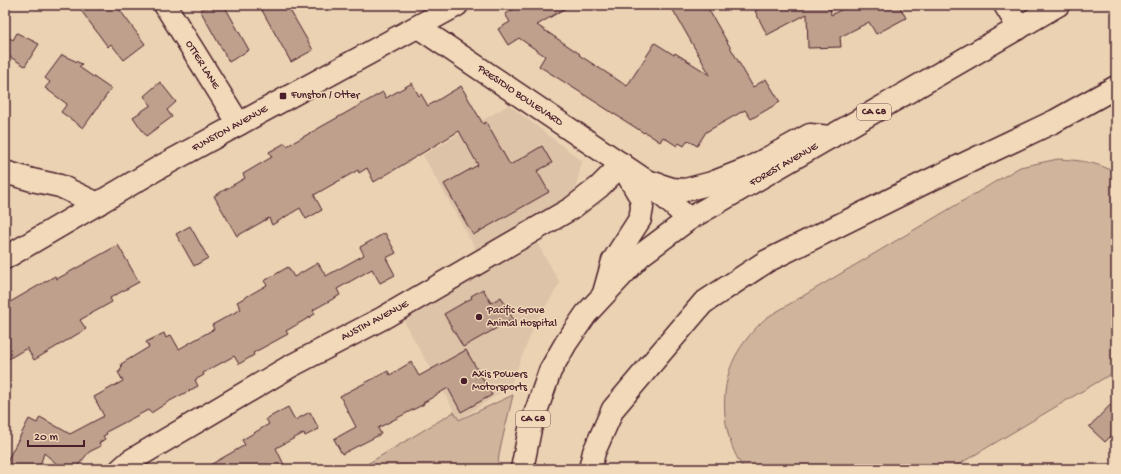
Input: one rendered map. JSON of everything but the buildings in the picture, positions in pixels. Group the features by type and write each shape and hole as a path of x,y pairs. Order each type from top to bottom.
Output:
{"street":[{"name":"OTTER LANE","path":"165,5 239,124"},
{"name":"FUNSTON AVENUE","path":"5,258 160,167 457,5"},
{"path":"1004,5 1019,28"},
{"name":"FOREST AVENUE","path":"522,469 530,429 550,371 566,343 586,314 641,255 689,220 1058,5"},
{"name":"PRESIDIO BOULEVARD","path":"418,27 645,180 689,220"},
{"path":"590,469 594,452 613,409 703,302 768,261 924,183 1055,121 1116,87"},
{"path":"645,180 672,190 685,190 712,183 750,168 810,135 831,137"},
{"name":"PRESIDIO BOULEVARD","path":"604,293 613,261 640,219 642,208 641,198 622,164"},
{"name":"AUSTIN AVENUE","path":"121,469 130,461 289,367 383,318 572,208 599,187 622,164"},
{"path":"5,172 60,186 98,204"}],"shaded area":[{"path":"509,105 582,161 574,194 527,226 560,283 535,324 510,386 459,420 397,309 482,260 423,155"},
{"path":"1058,159 1095,164 1116,173 1116,371 951,469 744,469 731,443 727,429 725,414 726,384 738,351 749,336 766,318 1020,167"},
{"path":"513,395 500,449 497,469 359,469 454,412 459,420"}],"place":[{"name":"Funston / Otter","path":"283,96"},
{"name":"Pacific Grove Animal Hospital","path":"479,317"},
{"name":"Axis Powers Motorsports","path":"464,381"}]}
